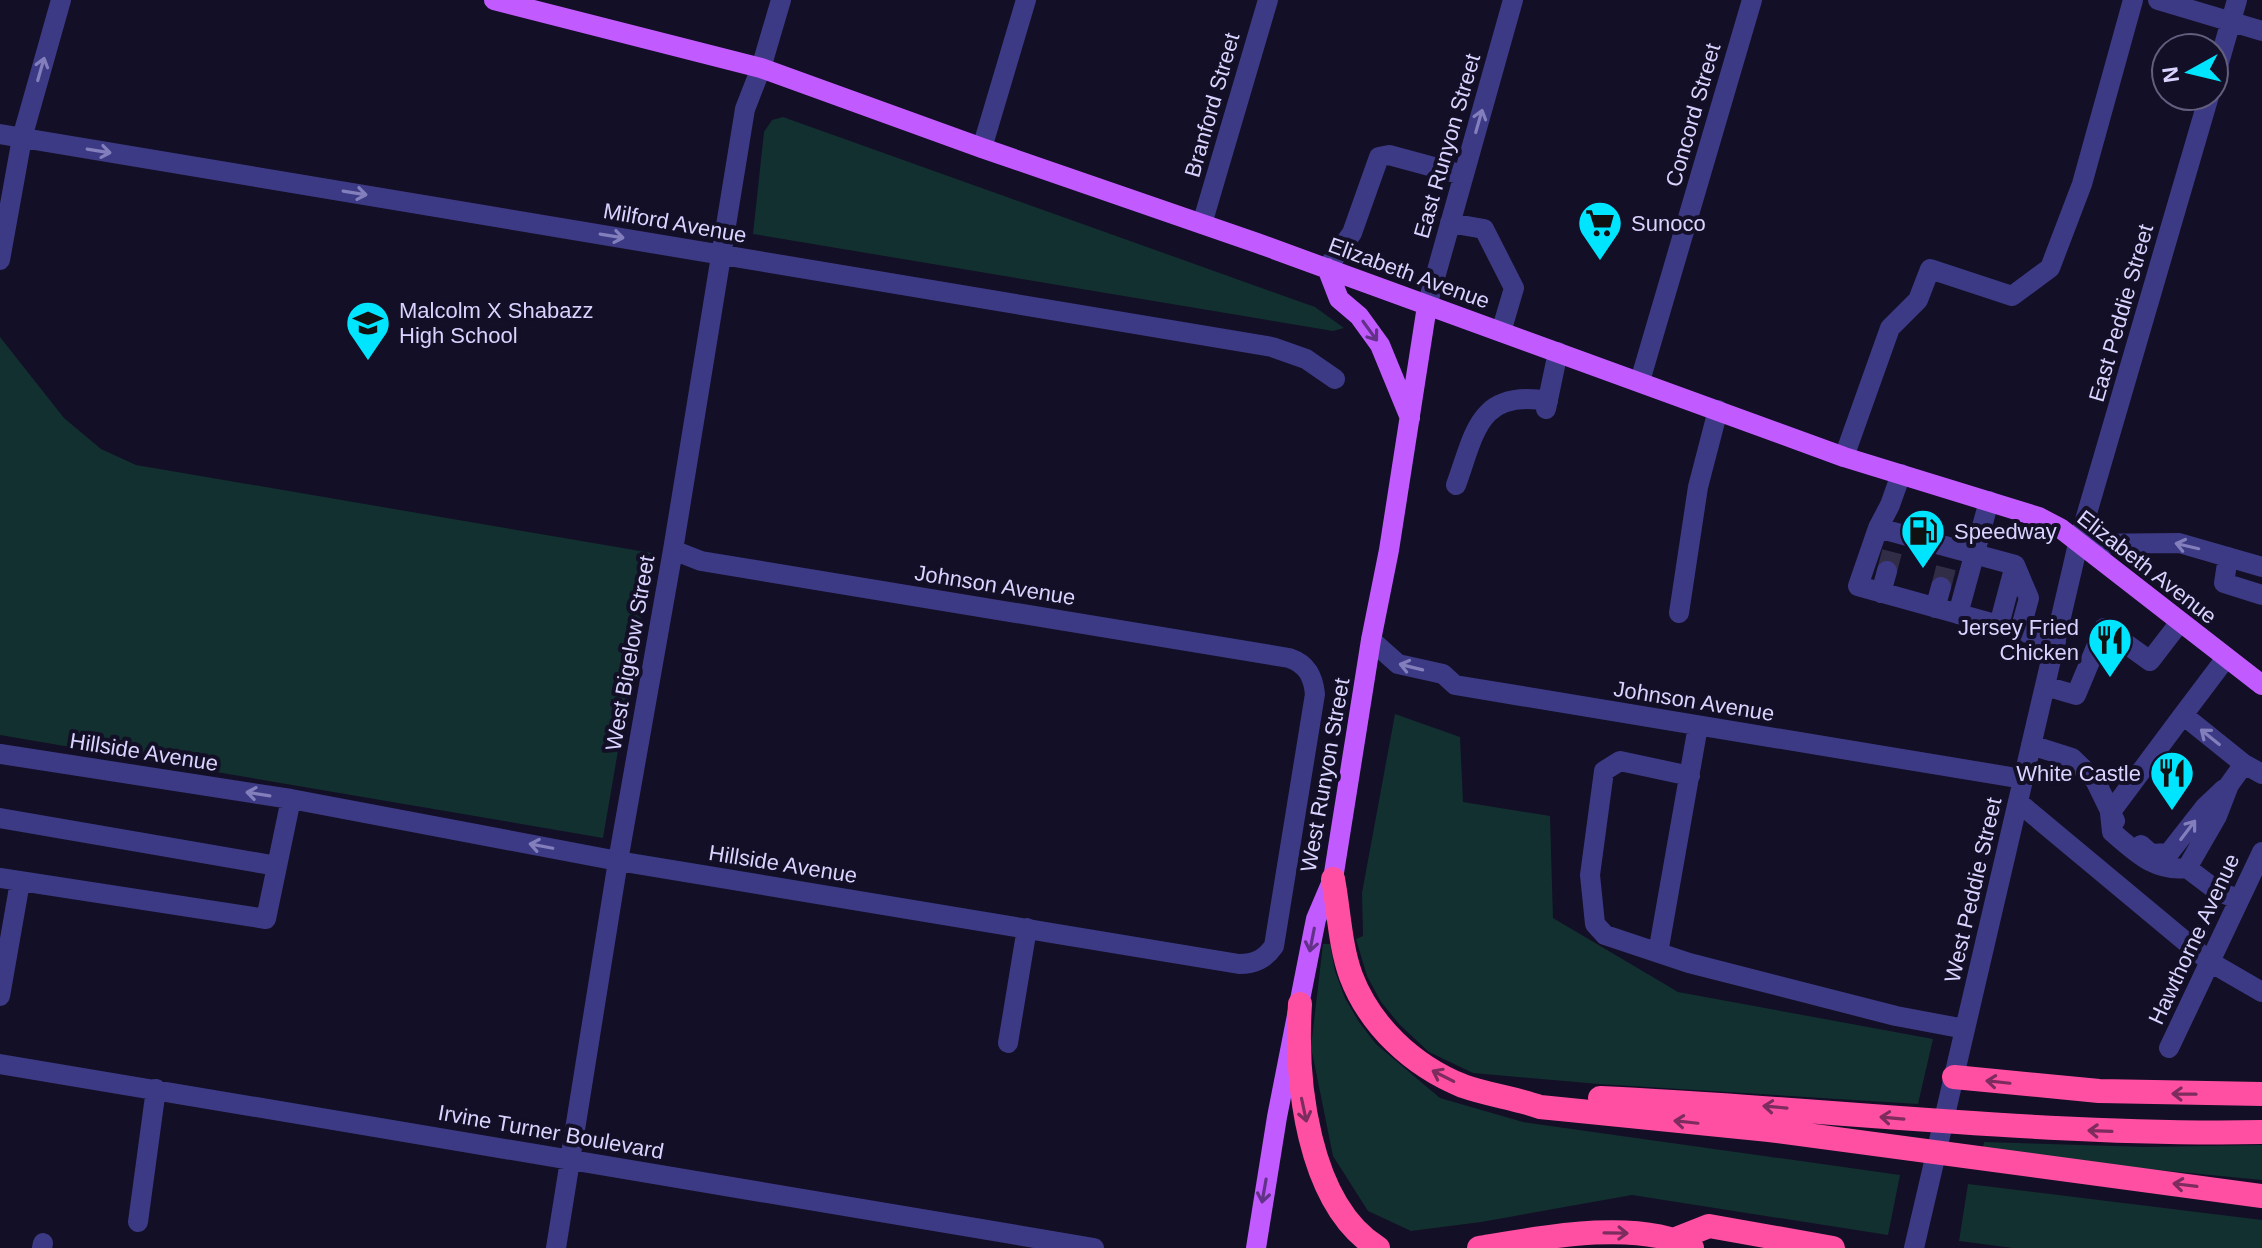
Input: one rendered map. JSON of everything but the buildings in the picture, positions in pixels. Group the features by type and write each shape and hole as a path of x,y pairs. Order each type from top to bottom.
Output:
{"highway":[{"path":"1333,879 1350,974 1366,1007 1389,1037 1415,1060 1448,1079 1482,1092 1540,1107 1759,1129 2262,1196"},
{"path":"1300,1004 1300,1085 1313,1147 1335,1200 1354,1228 1378,1248"},
{"path":"1954,1077 2076,1090 2262,1094"},
{"path":"1518,1099 1540,1095 1719,1103 1988,1126 2138,1132 2262,1132"},
{"path":"1479,1248 1561,1235 1598,1233 1634,1234 1684,1243 1709,1226 1826,1247"}],"main road":[{"name":"Elizabeth Avenue","path":"494,0 541,6 761,68 1327,268 1844,457 2049,521 2262,685"},
{"path":"1327,268 1339,299 1359,316 1380,345 1410,418"},
{"name":"West Runyon Street","path":"1256,1248 1277,1117 1316,919 1333,879 1427,306"}],"street":[{"path":"0,260 22,138 61,0"},
{"name":"West Bigelow Street","path":"556,1248 745,109 781,0"},
{"path":"982,148 1026,0"},
{"name":"Branford Street","path":"1202,224 1268,0"},
{"name":"East Runyon Street","path":"1427,306 1513,0"},
{"name":"Concord Street","path":"1640,381 1752,0"},
{"path":"1844,457 1890,328 1918,300 1930,269 2012,296 2050,268 2082,184 2133,0"},
{"path":"2158,0 2262,31"},
{"path":"2228,32 2237,0"},
{"name":"East Peddie Street","path":"2078,544 2204,112"},
{"name":"Milford Avenue","path":"0,134 1272,347 1306,359 1335,379"},
{"path":"1327,268 1352,233 1379,157 1389,155 1463,175"},
{"path":"1450,223 1484,229 1514,288 1501,332"},
{"path":"1456,485 1478,422 1499,405 1512,400 1547,405 1558,352"},
{"path":"1679,613 1698,487 1718,410"},
{"path":"1901,474 1890,505 1890,535 1858,586 2056,641"},
{"path":"1958,614 1989,501"},
{"path":"1890,535 1950,554 1974,554 2015,565"},
{"path":"2078,544 2179,543 2262,567"},
{"name":"West Peddie Street","path":"1914,1248 2078,544"},
{"name":"Johnson Avenue","path":"673,550 701,561 1289,658 1307,668"},
{"path":"2228,557 2224,583 2262,595"},
{"path":"1999,625 2015,565"},
{"path":"2015,565 2029,598 2020,631"},
{"path":"1881,593 1887,571"},
{"path":"1935,608 1941,587"},
{"path":"2045,686 2076,695 2104,628 2150,661 2180,622"},
{"name":"Johnson Avenue","path":"1371,640 1398,664 1443,674 1455,685 2023,779"},
{"path":"2226,658 2110,813 2112,832 2151,864 2187,868 2216,890 2239,900"},
{"name":"Hillside Avenue","path":"0,754 291,799 618,861 1239,964 1264,958 1274,946 1315,694 1307,668"},
{"path":"2031,745 2072,758 2095,780 2118,825 2146,850 2161,855 2169,853 2177,845 2205,807 2253,769 2183,715"},
{"path":"1658,953 1698,726"},
{"path":"1690,776 1620,761 1604,771 1590,875 1595,924 1605,935 1658,953 1896,1016 1965,1029"},
{"path":"2187,868 2217,816 2229,785"},
{"path":"0,996 10,880 266,919 291,799"},
{"path":"2018,802 2210,962 2262,992"},
{"path":"0,818 277,866"},
{"name":"Hawthorne Avenue","path":"2169,1048 2262,852"},
{"path":"1008,1043 1027,928"},
{"name":"Irvine Turner Boulevard","path":"0,1064 1094,1248"},
{"path":"138,1222 156,1089"}],"green space":[{"path":"783,117 1315,307 1344,328 1333,331 753,234 764,132 772,120"},
{"path":"0,337 64,418 101,449 136,465 652,553 603,838 0,735"},
{"path":"1395,714 1460,737 1463,802 1550,816 1553,918 1678,992 1933,1039 1918,1104 1473,1073 1429,1052 1381,1002 1367,976 1356,939 1363,936 1362,893"},
{"path":"1323,944 1330,944 1335,971 1345,998 1359,1022 1376,1044 1440,1098 1523,1122 1900,1175 1888,1235 1632,1195 1411,1231 1368,1211 1333,1156 1311,1047"},
{"path":"1984,1142 2147,1147 2262,1145 2262,1180 1982,1153"},
{"path":"1968,1184 2262,1220 2262,1248 2013,1248 1959,1241"}],"tunnel":[{"path":"1887,571 1894,544"},
{"path":"1941,587 1948,560"}],"place":[{"name":"Sunoco","path":"1600,262"},
{"name":"Malcolm X Shabazz High School","path":"368,362"},
{"name":"Speedway","path":"1923,570"},
{"name":"Jersey Fried Chicken","path":"2110,679"},
{"name":"White Castle","path":"2172,812"}]}
